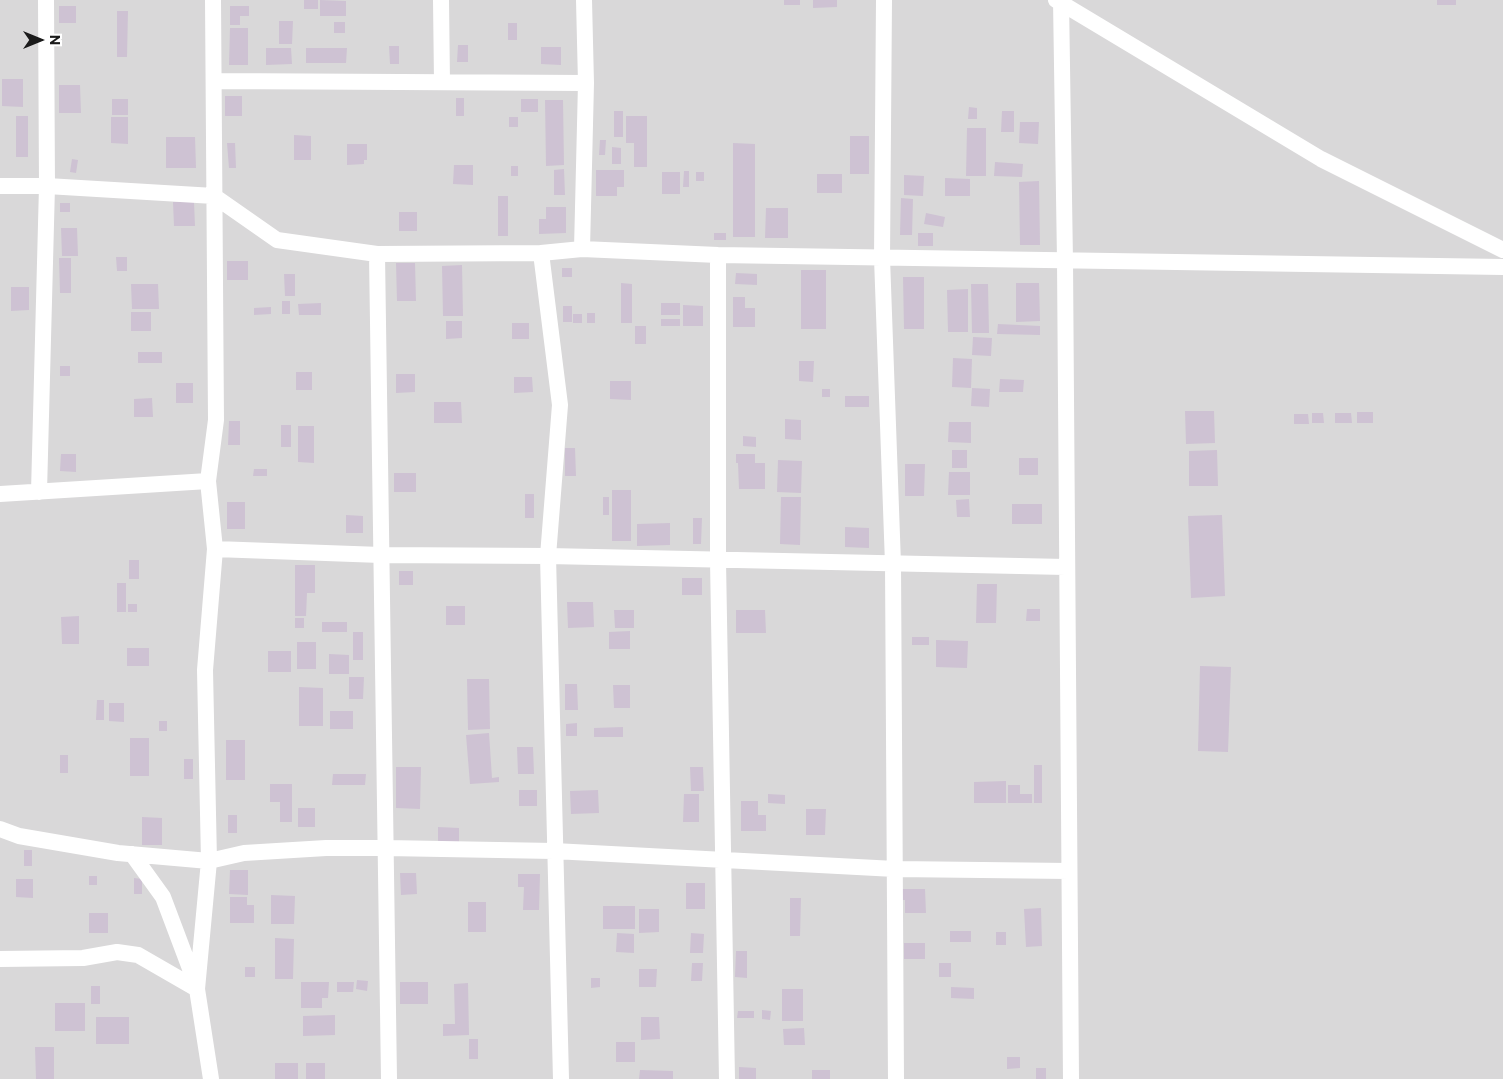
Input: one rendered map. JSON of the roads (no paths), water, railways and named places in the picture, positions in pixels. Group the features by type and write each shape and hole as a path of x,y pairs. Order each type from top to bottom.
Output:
{"street":[{"path":"39,492 47,186 46,0"},
{"path":"197,989 209,860 204,670 215,549 208,481 216,420 213,0"},
{"path":"441,0 442,82"},
{"path":"582,249 586,83 584,0"},
{"path":"884,0 882,258 892,564 896,1079"},
{"path":"1059,1 1321,159 1503,250"},
{"path":"1059,1 1065,261 1071,1079"},
{"path":"214,81 586,83"},
{"path":"0,186 47,186 214,196 277,240 377,254 542,252 582,249 718,255 1503,267"},
{"path":"542,252 560,404 548,556 561,1079"},
{"path":"377,254 389,1079"},
{"path":"718,255 718,561 727,1079"},
{"path":"0,494 208,481"},
{"path":"215,549 382,555 548,556 1066,567"},
{"path":"0,829 19,836 132,854 209,860 244,853 326,848 386,848 554,851 895,868 1068,871"},
{"path":"132,854 163,897 184,948 197,989 211,1079"},
{"path":"0,960 83,958 117,952 138,955 197,989"}]}
